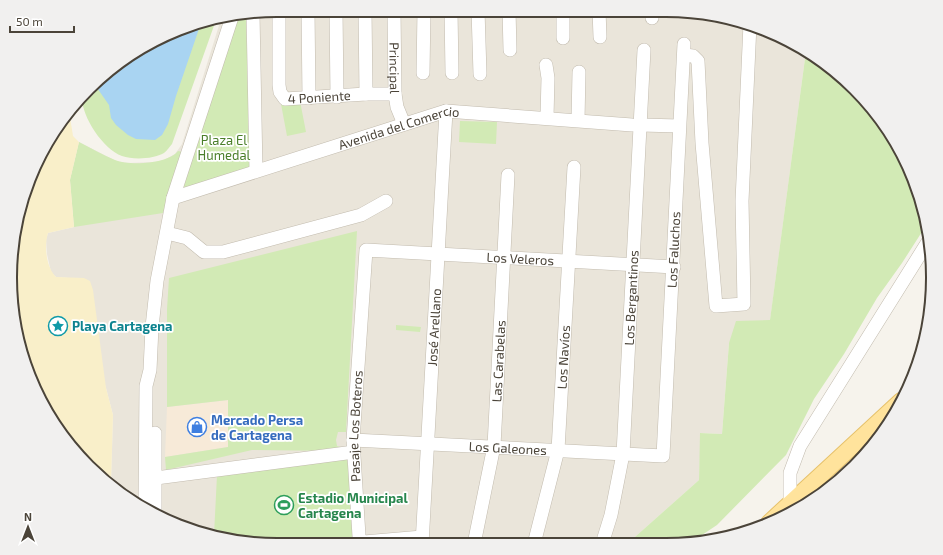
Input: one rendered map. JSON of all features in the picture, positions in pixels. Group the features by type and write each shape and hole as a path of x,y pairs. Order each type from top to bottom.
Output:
{"main road":[{"path":"878,422 891,407"},
{"path":"781,511 888,413"}],"street":[{"name":"4 Poniente","path":"279,17 280,92 284,99 337,97 366,94 396,94"},
{"path":"308,17 309,98"},
{"path":"336,17 337,97"},
{"path":"365,17 366,94"},
{"name":"Principal","path":"394,17 397,107 404,124"},
{"path":"423,73 424,17"},
{"path":"451,17 452,73"},
{"path":"478,17 480,74"},
{"path":"509,17 510,50"},
{"path":"562,17 563,38"},
{"path":"599,17 600,37"},
{"path":"252,18 256,171"},
{"path":"145,502 146,386 150,370 154,305 173,198 231,21"},
{"name":"Los Faluchos","path":"663,456 674,267 679,126 684,50 698,61 702,143 716,306 744,304 742,201 750,31"},
{"name":"Los Bergantinos","path":"604,538 623,454 637,125 644,50"},
{"path":"546,65 548,78 547,117"},
{"path":"578,120 579,72"},
{"name":"Avenida del Comercio","path":"173,198 446,111 547,117 637,125 679,126"},
{"name":"José Arellano","path":"422,538 426,444 446,111"},
{"name":"Los Navíos","path":"536,538 558,450 570,262 574,167"},
{"name":"Las Carabelas","path":"475,538 494,446 508,175"},
{"path":"167,233 187,238 204,252 222,252 361,215 386,201"},
{"path":"790,502 790,473 800,446 924,248"},
{"name":"Los Veleros","path":"366,250 504,259 674,267"},
{"name":"Pasaje Los Boteros","path":"360,538 354,446 366,250"},
{"path":"150,370 154,386 155,507"},
{"name":"Los Galeones","path":"156,478 354,446 426,444 494,446 663,456"}],"shaded area":[{"path":"278,17 666,17 700,19 749,31 781,44 805,58 770,321 729,343 722,434 701,433 699,480 634,538 278,538 243,536 210,529 162,511 133,494 111,477 113,415 106,388 69,278 56,277 51,272 46,240 48,233 74,227 70,180 79,142 116,161 128,163 156,162 164,160 175,154 182,144 220,24 243,19"},
{"name":"Mercado Persa de Cartagena","path":"228,400 228,447 165,457 167,407"}],"green space":[{"name":"Plaza El Humedal","path":"246,19 250,167 182,189 238,20"},
{"path":"214,25 172,144 164,153 155,157 137,158 122,156 115,152 101,140 95,132 83,106 93,93 119,71 147,52 178,37"},
{"path":"805,58 824,71 850,93 882,133 899,162 906,178 917,210 922,232 877,298 844,354 814,399 786,455 717,525 701,536 634,538 699,480 700,433 722,434 729,343 736,321 770,320"},
{"path":"300,101 306,132 287,136 281,104"},
{"path":"460,121 497,122 496,144 459,142"},
{"path":"79,142 115,160 130,163 148,163 158,161 166,159 178,151 183,152 163,213 74,227 70,180"},
{"path":"357,231 346,432 338,432 336,440 337,446 344,448 341,451 252,450 166,470 165,457 228,447 228,400 167,407 167,309 169,278"},
{"path":"396,325 421,327 420,332 396,330"},
{"name":"Estadio Municipal Cartagena","path":"347,457 356,538 260,537 243,536 214,530 217,475"}],"sand":[{"name":"Playa Cartagena","path":"70,120 73,136 79,142 70,180 74,227 48,233 46,250 50,268 56,277 84,278 90,281 93,290 106,388 113,415 111,477 93,462 71,436 52,408 31,361 19,312 17,278 19,243 26,210 44,162"}],"water":[{"path":"199,30 168,124 162,135 155,140 136,139 128,135 116,125 111,118 109,105 98,89 119,71 147,52 162,44"}],"place":[{"name":"Playa Cartagena","path":"58,326"},
{"name":"Mercado Persa de Cartagena","path":"197,427"},
{"name":"Estadio Municipal Cartagena","path":"284,505"}]}
